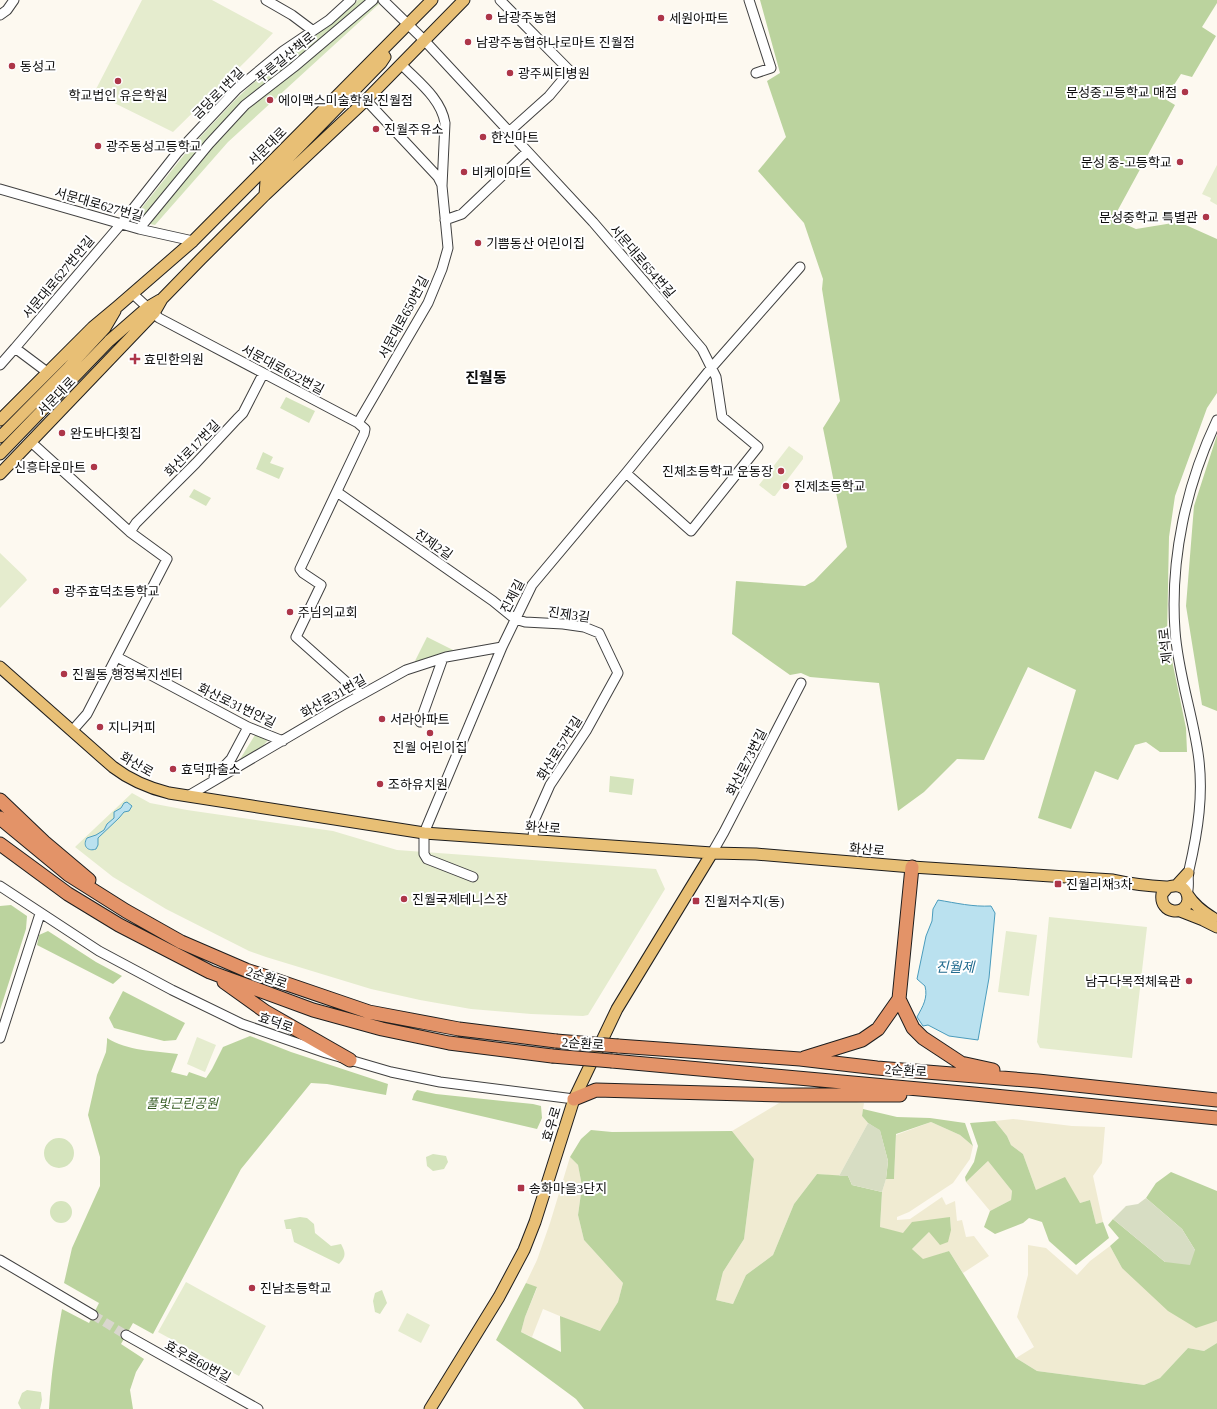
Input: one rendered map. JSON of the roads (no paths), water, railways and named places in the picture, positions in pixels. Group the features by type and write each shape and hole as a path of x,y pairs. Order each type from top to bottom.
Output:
{"highway":[{"path":"0,800 44,842 126,911"},
{"name":"2순환로","path":"0,818 69,875 126,911 181,942 246,970 369,1012 459,1029 556,1041 800,1059 877,1068 1038,1081 1217,1100"},
{"name":"2순환로","path":"0,844 68,894 119,925 210,972 313,1010 382,1029 449,1043 552,1056 974,1094 1217,1118"},
{"path":"912,867 900,1002 913,1028 923,1038 962,1063 1038,1081"},
{"path":"210,972 266,1012 350,1060"},
{"path":"800,1059 862,1040 878,1029 900,1002"},
{"path":"574,1099 596,1090 782,1095 974,1094"}],"main road":[{"name":"서문대로","path":"0,420 93,326 133,294 193,241 432,0"},
{"name":"서문대로","path":"0,474 151,310 265,195 366,100 464,0"},
{"path":"265,195 266,181 381,63 385,57 383,54 370,63"},
{"name":"서문대로","path":"0,437 105,328 117,307"},
{"name":"서문대로","path":"0,454 109,341 151,310"},
{"name":"화산로","path":"0,667 112,766 131,779 159,790 188,796 424,833 712,853 771,855 912,867 1113,880 1130,884"},
{"name":"효우로","path":"430,1409 499,1297 524,1250 535,1222 574,1099 617,1009 712,853"},
{"path":"1187,894 1188,898 1186,906 1180,910 1173,911 1167,909 1163,903 1162,897 1164,891 1173,886 1188,873"},
{"path":"1130,884 1181,887 1194,904 1217,920"},
{"path":"1130,884 1162,897"},
{"path":"1180,910 1217,927"}],"street":[{"path":"0,15 7,10 14,0"},
{"path":"266,0 292,15 312,30"},
{"name":"금당로1번길","path":"121,224 177,153 237,89 283,51 312,30 329,20 351,0"},
{"name":"푸른길산책로","path":"139,229 209,144 245,105 294,67 373,0"},
{"name":"서문대로654번길","path":"383,0 424,40 510,131 527,152 593,222 697,343 707,358 716,377 722,417 758,447 691,531 626,473"},
{"path":"500,0 570,71 549,96 510,131"},
{"path":"749,0 771,68 756,73"},
{"name":"서문대로650번길","path":"358,424 428,303 442,269 448,248 442,186 445,123 442,111 433,97 401,64"},
{"path":"366,100 438,177 442,186"},
{"path":"445,220 462,214 527,152"},
{"name":"서문대로627번길","path":"0,188 139,229 193,241"},
{"name":"서문대로627번안길","path":"0,365 121,224"},
{"name":"진제길","path":"424,833 502,647 536,578 626,473 712,367 800,267"},
{"name":"서문대로622번길","path":"133,294 158,318 358,424"},
{"path":"15,348 47,372"},
{"name":"화산로17번길","path":"130,532 136,523 238,419 243,413 263,374"},
{"name":"제석로","path":"1187,894 1189,889 1188,873 1199,822 1201,789 1198,753 1179,659 1175,631 1176,576 1179,543 1188,497 1201,455 1217,420"},
{"path":"358,424 365,429 364,434 300,569 303,573 321,585 296,637 361,695"},
{"path":"31,442 130,532 167,559 87,714 72,731"},
{"name":"진제2길","path":"337,492 493,601 515,619"},
{"name":"진제3길","path":"515,619 532,622 563,624 591,629 599,633 618,673"},
{"name":"화산로31번길","path":"188,796 406,670 443,658 502,647"},
{"name":"화산로31번안길","path":"116,657 248,728 283,741"},
{"path":"420,722 443,658"},
{"name":"화산로57번길","path":"533,840 534,821 550,785 586,731 618,673"},
{"name":"화산로73번길","path":"712,853 801,683"},
{"path":"204,787 231,759 248,728"},
{"path":"424,833 424,854 427,859 473,876"},
{"name":"효덕로","path":"0,886 40,914 105,955 242,1024 326,1053 390,1072 440,1082 574,1099"},
{"path":"0,1038 40,914"},
{"path":"0,1260 92,1316"},
{"name":"효우로60번길","path":"126,1335 258,1409"}],"water":[{"path":"127,802 132,806 129,811 124,812 98,838 98,845 96,849 88,849 85,844 87,838 104,830 107,824 114,818 114,812"},
{"name":"진월제","path":"938,900 971,905 991,906 995,913 989,978 978,1040 949,1036 928,1025 923,1026 917,1017 923,1006 926,990 925,986 917,979 926,936 932,921 933,909"}],"tunnel":[{"path":"93,1315 126,1335"}],"place":[{"name":"남광주농협","path":"489,17"},
{"name":"세원아파트","path":"661,18"},
{"name":"남광주농협하나로마트 진월점","path":"468,42"},
{"name":"동성고","path":"12,66"},
{"name":"광주씨티병원","path":"510,73"},
{"name":"학교법인 유은학원","path":"118,81"},
{"name":"문성중고등학교 매점","path":"1185,92"},
{"name":"에이맥스미술학원 진월점","path":"270,100"},
{"name":"진월주유소","path":"376,129"},
{"name":"한신마트","path":"483,137"},
{"name":"광주동성고등학교","path":"98,146"},
{"name":"문성 중-고등학교","path":"1180,162"},
{"name":"비케이마트","path":"464,172"},
{"name":"문성중학교 특별관","path":"1206,217"},
{"name":"기쁨동산 어린이집","path":"478,243"},
{"name":"효민한의원","path":"135,359"},
{"name":"완도바다횟집","path":"62,433"},
{"name":"신흥타운마트","path":"94,467"},
{"name":"진체초등학교 운동장","path":"781,471"},
{"name":"진제초등학교","path":"786,486"},
{"name":"광주효덕초등학교","path":"56,591"},
{"name":"주님의교회","path":"290,612"},
{"name":"진월동 행정복지센터","path":"64,674"},
{"name":"서라아파트","path":"382,719"},
{"name":"지니커피","path":"100,727"},
{"name":"진월 어린이집","path":"430,733"},
{"name":"효덕파출소","path":"173,769"},
{"name":"조하유치원","path":"380,784"},
{"name":"진월리채3차","path":"1058,884"},
{"name":"진월국제테니스장","path":"404,899"},
{"name":"진월저수지(동)","path":"696,901"},
{"name":"남구다목적체육관","path":"1189,981"},
{"name":"송화마을3단지","path":"521,1188"},
{"name":"진남초등학교","path":"252,1288"}],"district":[{"name":"진월동","path":"486,378"}],"park label":[{"name":"풀빛근린공원","path":"182,1103"}]}
